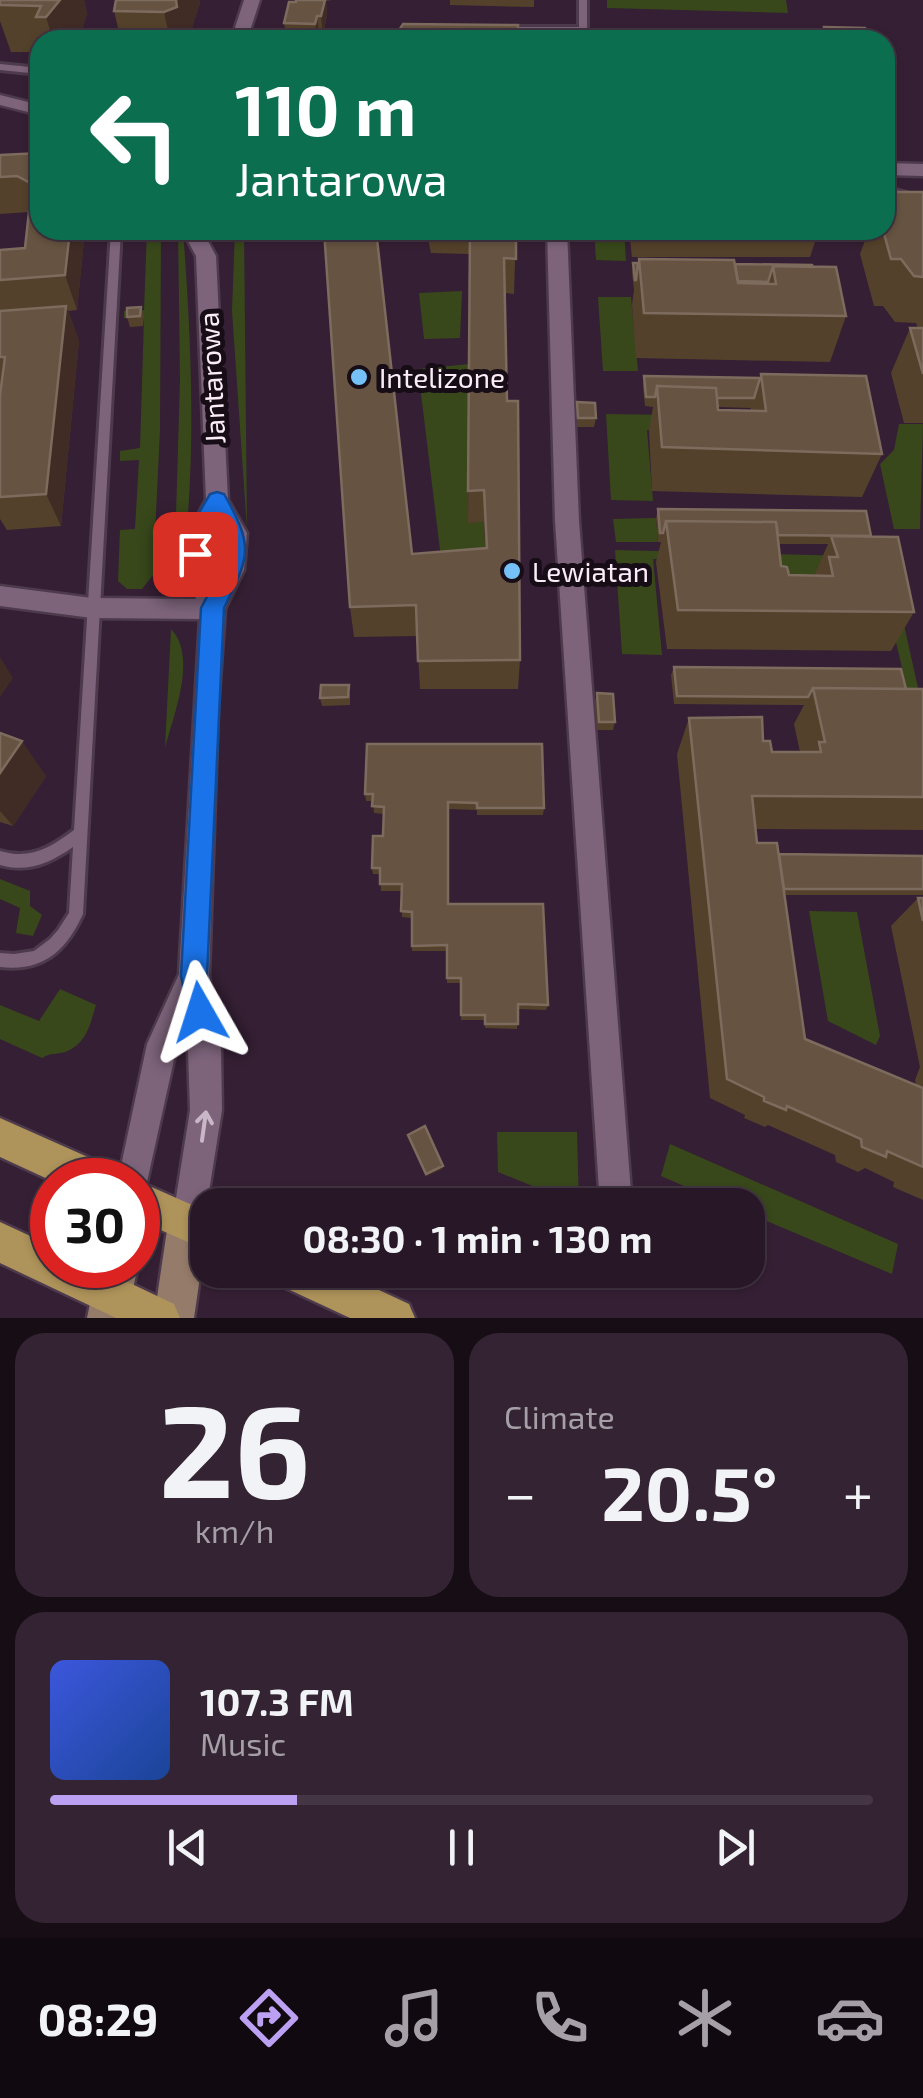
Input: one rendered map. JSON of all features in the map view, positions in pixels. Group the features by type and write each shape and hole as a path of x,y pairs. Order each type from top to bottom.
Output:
{"main road":[{"path":"0,1137 46,1158"},
{"path":"160,1210 190,1223"},
{"path":"0,1242 160,1318"},
{"path":"330,1288 395,1318"}],"street":[{"path":"242,30 252,0"},
{"path":"0,100 30,108"},
{"path":"895,169 923,170"},
{"name":"Jantarowa","path":"197,240 206,256 217,500 235,532 232,570 212,608 194,976 206,1048 201,1188"},
{"path":"206,256 215,240"},
{"path":"557,240 568,520 615,1188"},
{"name":"Jantarowa","path":"212,608 195,570 195,554 196,537 217,500"},
{"path":"0,596 92,608 212,608"},
{"name":"Jantarowa","path":"139,1158 162,1044 194,976"},
{"path":"174,1318 190,1257"}],"lane":[{"path":"582,0 583,30"},
{"path":"486,29 502,30"},
{"path":"0,67 30,70"},
{"path":"895,193 917,199 923,207"},
{"path":"0,960 43,957 63,941 76,914 115,240"},
{"path":"0,858 16,864 53,855 82,832"}],"green space":[{"path":"607,0 786,0 788,13 607,8"},
{"path":"147,240 161,240 160,430 153,575 142,589 127,589 118,581 120,530 135,529 139,460 120,461 120,451 140,448 144,318 124,318 124,311 144,310"},
{"path":"178,240 184,240 191,429 185,548 175,549 180,379"},
{"path":"235,240 244,240 247,529 232,311"},
{"path":"595,240 625,240 626,261 596,260"},
{"path":"462,291 460,338 424,339 419,293"},
{"path":"598,297 631,297 638,371 603,371"},
{"path":"469,364 468,522 484,522 486,564 441,558 418,369"},
{"path":"606,414 744,416 706,430 647,430 653,501 611,500"},
{"path":"899,424 923,424 920,529 894,529 880,464 894,450"},
{"path":"656,518 658,542 616,542 613,519"},
{"path":"615,550 889,557 922,706 911,706 880,574 810,575 813,595 762,560 653,559 662,655 622,654"},
{"path":"171,629 183,655 183,671 165,748"},
{"path":"0,879 30,891 30,906 42,915 33,936 16,933 20,908 0,899"},
{"path":"809,911 857,912 880,1036 876,1045 828,1021"},
{"path":"60,989 96,1005 78,1044 42,1058 0,1039 0,1005 39,1021"},
{"path":"497,1132 577,1132 579,1188 537,1188 498,1172"},
{"path":"670,1144 898,1244 892,1274 765,1220 765,1188 689,1188 661,1176"}],"building":[{"path":"0,0 60,0 46,17 36,17 41,6 0,5"},
{"path":"116,0 176,0 177,7 164,12 114,11"},
{"path":"325,0 315,24 284,23 289,2"},
{"path":"403,24 518,25 518,30 399,30"},
{"path":"824,27 866,30 825,30"},
{"path":"30,154 30,183 17,176 0,177 0,155"},
{"path":"895,192 923,192 923,277 914,276 901,259 891,259 886,240 895,240"},
{"path":"30,202 30,240 69,240 65,275 0,280 0,250 25,248"},
{"path":"325,240 377,240 412,554 487,548 484,490 468,491 470,240 516,240 516,259 504,258 507,401 518,401 520,660 418,661 416,605 350,607"},
{"path":"639,259 734,260 738,283 776,284 773,266 836,267 846,316 644,313"},
{"path":"735,264 813,267 773,266 768,282 738,281"},
{"path":"66,306 46,494 0,497 0,395 5,357 0,357 0,311"},
{"path":"141,307 140,316 127,317 127,308"},
{"path":"910,328 923,328 923,374"},
{"path":"761,374 866,376 882,454 662,447 657,386 716,388 718,410 766,411"},
{"path":"644,376 760,378 754,398 717,398 716,388 657,386 655,397 646,397"},
{"path":"577,402 595,403 596,418 578,418"},
{"path":"658,509 866,511 871,536 778,535 776,522 666,521 660,533"},
{"path":"666,521 776,522 781,566 787,567 789,575 833,576 829,557 838,557 831,536 898,537 914,612 678,610"},
{"path":"674,667 901,669 906,689 813,688 808,697 677,696"},
{"path":"321,685 349,685 348,697 320,698"},
{"path":"813,688 923,689 923,797 752,796 757,843 777,843 805,1039 923,1088 923,1167 887,1151 886,1157 862,1147 861,1139 787,1106 786,1110 764,1101 764,1097 727,1079 689,718 762,717 763,741 770,741 772,752 821,752 819,742 825,742"},
{"path":"597,693 613,694 615,722 599,722"},
{"path":"0,733 22,741 0,773"},
{"path":"367,744 542,744 544,808 477,808 477,803 448,802 448,904 543,904 548,1005 518,1004 518,1024 485,1024 485,1015 461,1015 461,978 447,978 447,945 412,946 412,912 401,911 402,884 380,884 380,868 372,868 373,836 383,836 384,807 372,806 373,794 365,794"},
{"path":"779,854 923,856 923,889 784,889"},
{"path":"425,1126 443,1166 426,1174 408,1135"}],"place":[{"name":"Intelizone","path":"359,377"},
{"name":"Lewiatan","path":"512,571"}],"route":[{"path":"195,554 196,537 217,500 235,532 232,570 212,608 194,976 200,1012"}]}
